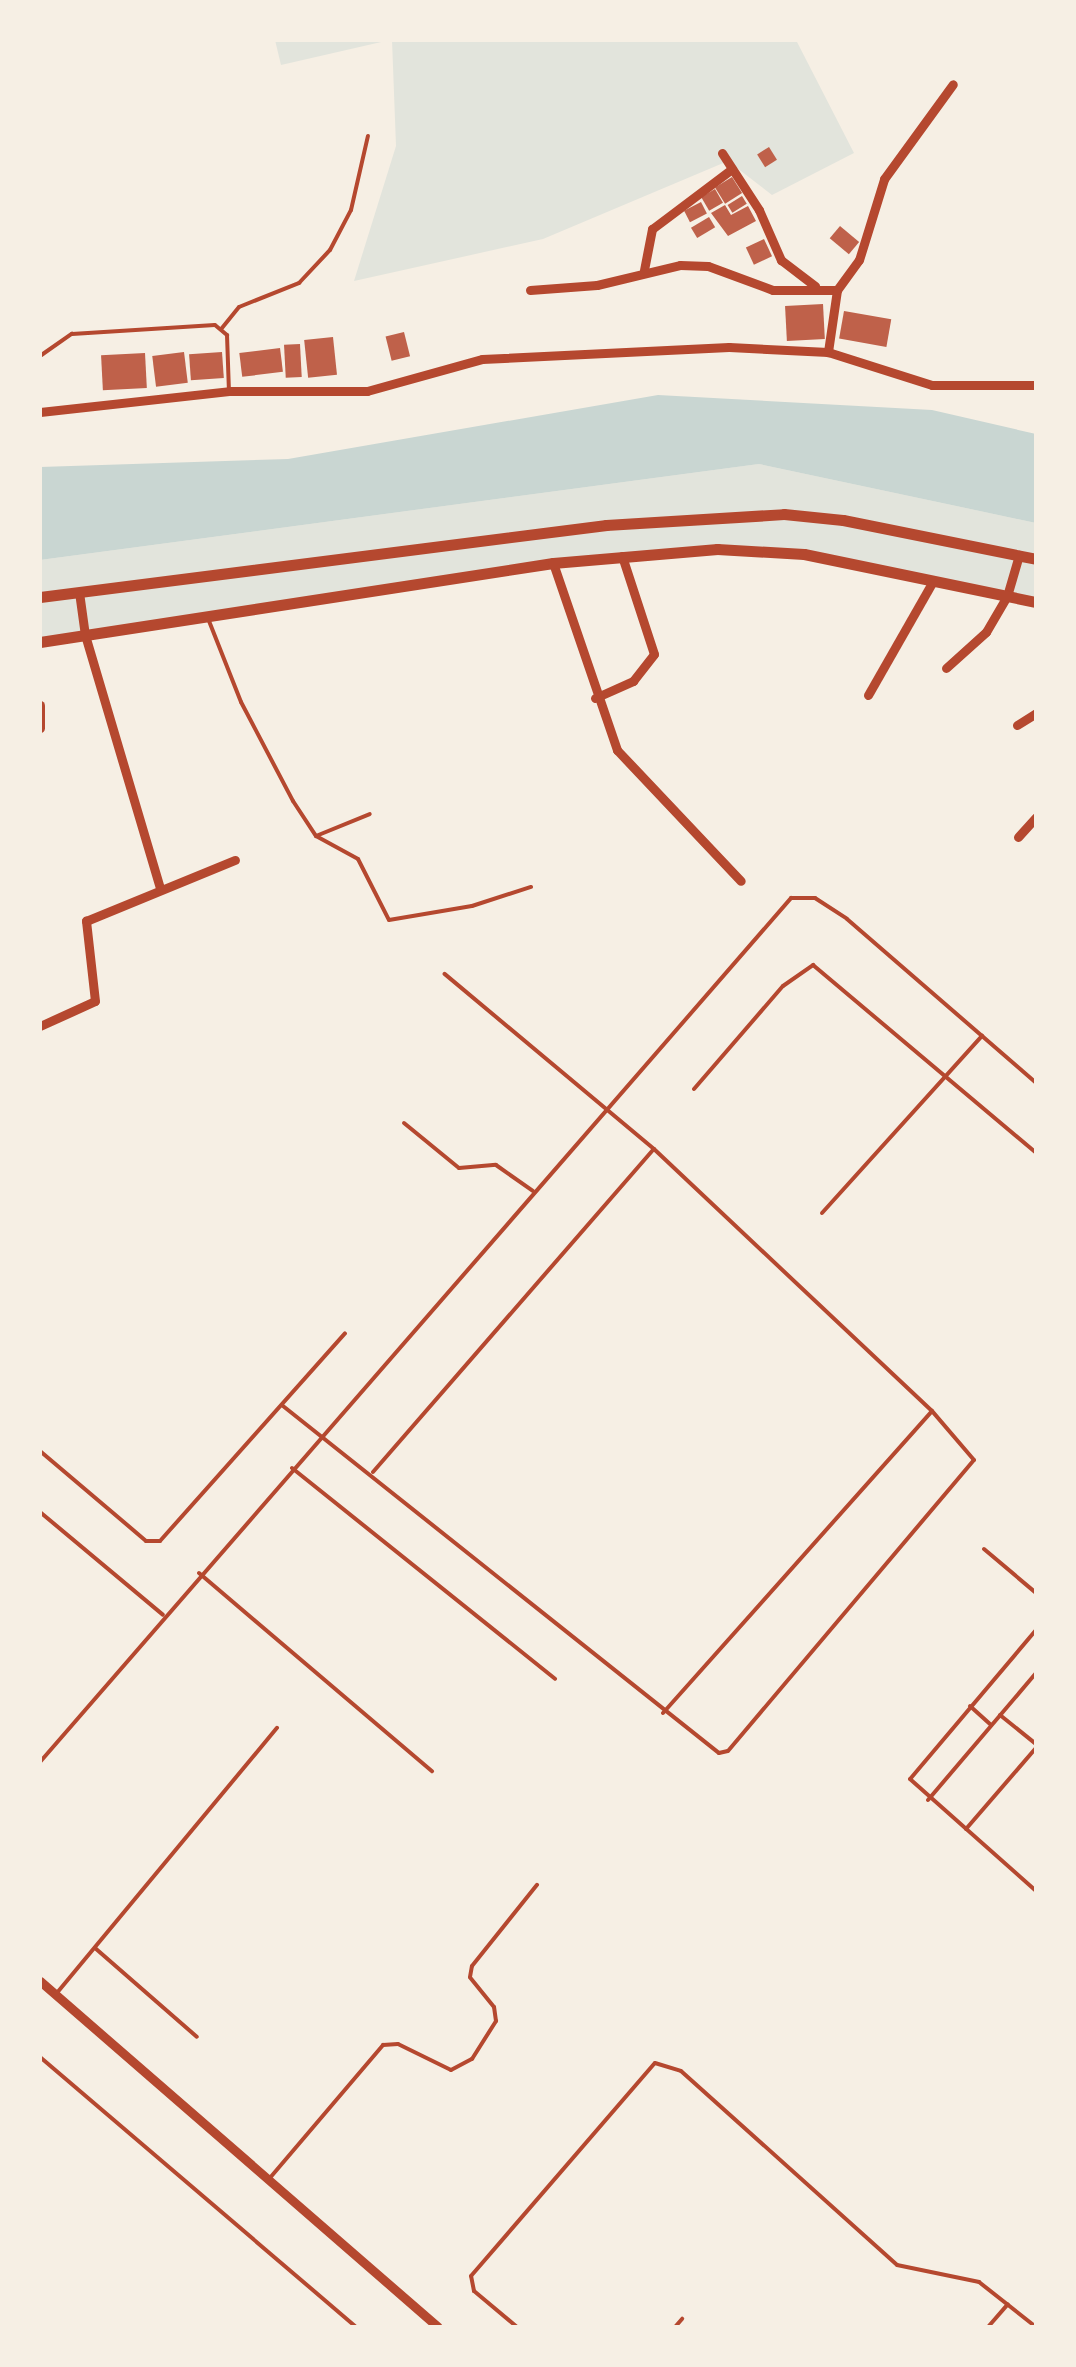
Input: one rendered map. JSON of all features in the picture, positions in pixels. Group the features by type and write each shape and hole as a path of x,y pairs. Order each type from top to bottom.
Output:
{"main road":[{"path":"40,597 595,526 784,514 1036,559"},
{"path":"40,642 553,563 769,550 1036,602"}],"street":[{"path":"828,352 836,290 859,260 886,175 953,84"},
{"path":"722,153 781,260 814,286"},
{"path":"644,270 652,230 732,169"},
{"path":"530,290 597,285 644,270 705,266 774,290 814,286 836,290"},
{"path":"40,412 229,392 367,391 482,359 729,348 828,352 932,386 1036,385"},
{"path":"596,698 633,680 653,659 653,640 622,556"},
{"path":"946,668 982,638 1007,596 1018,556"},
{"path":"553,563 596,698 617,750 742,881"},
{"path":"868,694 932,581"},
{"path":"79,592 85,636 160,889"},
{"path":"40,704 40,728"},
{"path":"1018,725 1036,713"},
{"path":"1018,837 1036,816"},
{"path":"40,1026 95,1002 86,922 235,860"},
{"path":"40,1981 438,2327"}],"lane":[{"path":"229,392 222,328 239,307 299,283 330,250 352,210 368,136"},
{"path":"40,356 54,341 87,331 222,328"},
{"path":"208,616 241,702 316,836 358,858 392,921 532,886"},
{"path":"316,836 370,814"},
{"path":"40,1762 163,1615 782,905 799,895 848,919 1036,1083"},
{"path":"694,1089 783,986 813,964 1036,1153"},
{"path":"283,1406 373,1472 663,1713 719,1754 728,1752 971,1468 973,1452 654,1149 445,974"},
{"path":"822,1214 982,1036"},
{"path":"404,1123 458,1168 496,1165 534,1191"},
{"path":"373,1472 654,1149"},
{"path":"40,1451 153,1544 283,1406 345,1333"},
{"path":"663,1713 932,1411"},
{"path":"292,1468 555,1680"},
{"path":"40,1512 163,1615"},
{"path":"984,1549 1036,1593"},
{"path":"199,1574 432,1771"},
{"path":"1036,1630 910,1779 928,1800 1036,1890"},
{"path":"928,1800 1036,1673"},
{"path":"970,1706 990,1725"},
{"path":"966,1829 1036,1746 1000,1715"},
{"path":"56,1994 277,1728"},
{"path":"270,2179 383,2045 398,2044 450,2070 472,2060 496,2021 470,1977 472,1966 538,1885"},
{"path":"95,1948 197,2036"},
{"path":"40,2057 356,2327"},
{"path":"517,2327 474,2291 471,2276 655,2063 680,2072 897,2265 979,2282 1036,2326"},
{"path":"988,2327 1008,2304"},
{"path":"675,2327 682,2319"}],"shaded area":[{"path":"275,40 390,40 281,65"},
{"path":"392,40 796,40 854,153 772,195 728,161 543,239 354,281 396,146"},
{"path":"658,395 932,410 1036,434 1036,523 759,464 40,560 40,467 288,459"},
{"path":"759,464 1036,523 1036,602 769,550 612,557 40,642 40,560"}],"building":[{"path":"769,147 777,160 765,167 757,154"},
{"path":"732,177 742,193 725,204 715,188"},
{"path":"715,189 723,203 709,211 701,197"},
{"path":"742,196 747,204 732,213 728,205"},
{"path":"701,202 707,214 690,222 684,211"},
{"path":"725,205 731,215 748,206 756,221 728,236 711,213"},
{"path":"709,217 715,227 697,238 691,228"},
{"path":"840,226 859,242 849,254 830,238"},
{"path":"764,239 772,256 754,265 746,247"},
{"path":"823,304 825,339 787,341 785,306"},
{"path":"844,311 891,319 886,347 839,339"},
{"path":"404,332 410,356 392,361 386,337"},
{"path":"333,337 337,375 308,378 304,340"},
{"path":"300,344 302,377 286,378 284,345"},
{"path":"280,348 283,372 242,377 239,353"},
{"path":"184,352 188,383 156,387 152,356"},
{"path":"222,352 224,378 191,380 189,354"},
{"path":"145,353 147,388 103,390 101,355"}]}
